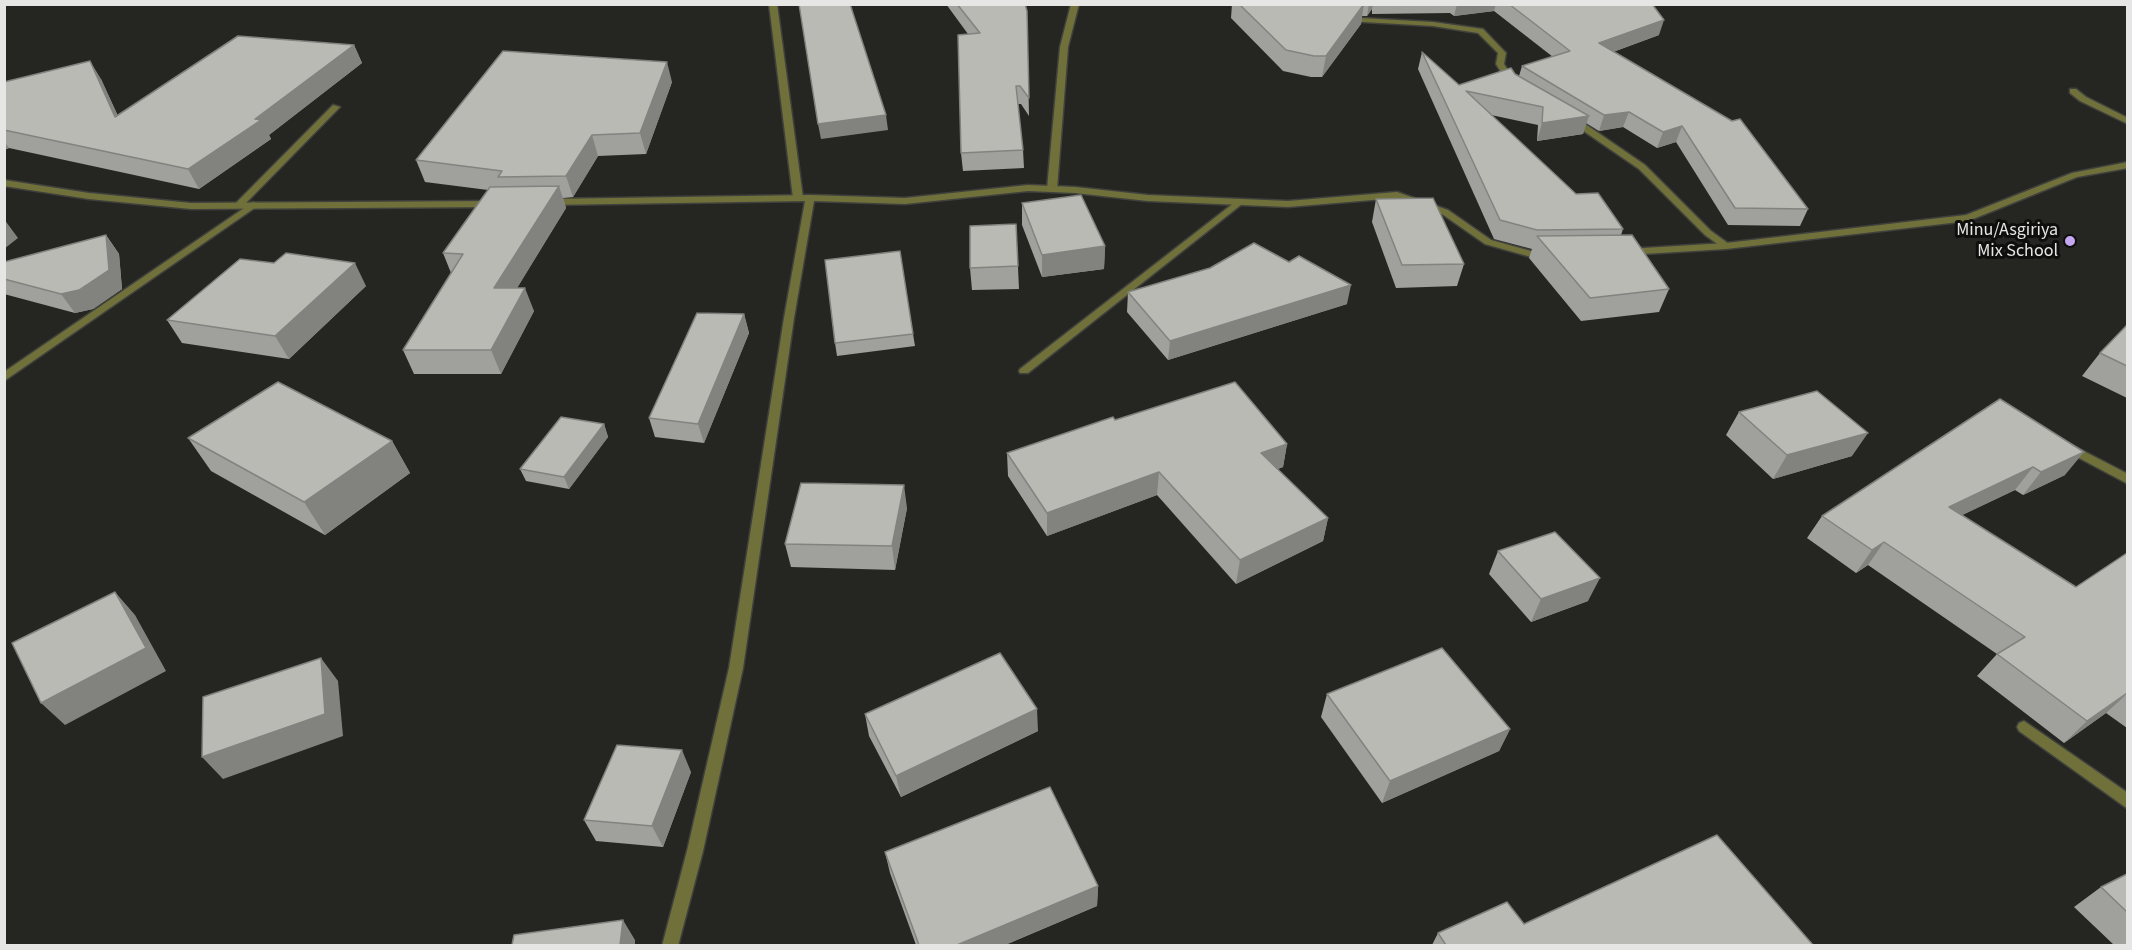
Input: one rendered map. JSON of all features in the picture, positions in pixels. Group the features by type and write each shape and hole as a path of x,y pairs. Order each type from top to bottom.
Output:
{"street":[{"path":"670,945 696,851 736,668 789,318 804,198 773,4"},
{"path":"1052,189 1064,47 1076,4"},
{"path":"1334,18 1433,24 1480,31 1502,53 1500,64 1514,87 1524,92"},
{"path":"2073,91 2083,99 2127,122"},
{"path":"238,206 336,107"},
{"path":"1565,115 1642,166 1708,233 1726,246"},
{"path":"1614,253 1726,246 1968,218 2075,175 2127,165"},
{"path":"4,183 100,197 191,206 505,204"},
{"path":"541,203 804,198 905,201 1028,188 1148,198 1288,204 1397,195 1445,212 1488,242 1531,254 1555,254"},
{"path":"1024,371 1239,202"},
{"path":"4,378 254,206"},
{"path":"2058,441 2127,480"},
{"path":"2024,727 2127,802"}],"building":[{"path":"799,4 850,4 886,115 818,124"},
{"path":"957,4 1025,4 1029,98 1020,86 1016,86 1023,150 961,153 958,35 980,33"},
{"path":"1239,4 1364,4 1326,56 1314,56 1286,50"},
{"path":"1509,4 1652,4 1664,20 1599,43 1732,121 1740,119 1808,209 1735,208 1682,126 1663,132 1629,112 1604,115 1522,66 1570,51"},
{"path":"238,36 354,45 255,119 261,120 188,169 4,130 4,82 90,61 115,117"},
{"path":"503,51 667,62 640,133 592,135 566,176 498,177 502,171 416,160"},
{"path":"1422,52 1459,85 1511,68 1515,74 1589,116 1542,123 1543,107 1466,91 1576,194 1598,193 1623,229 1537,230 1500,220"},
{"path":"559,186 494,288 525,288 491,350 403,350 463,254 443,253 490,187"},
{"path":"1081,195 1105,246 1042,255 1022,203"},
{"path":"1433,198 1464,264 1402,265 1376,199"},
{"path":"1016,224 1018,266 970,268 970,226"},
{"path":"106,235 109,270 79,290 61,294 4,279 4,262"},
{"path":"1632,235 1669,289 1590,298 1537,236"},
{"path":"1254,243 1289,262 1299,256 1351,285 1170,341 1128,292 1210,268"},
{"path":"900,251 913,334 835,343 825,260"},
{"path":"286,253 355,263 275,336 167,320 240,259 274,263"},
{"path":"697,313 744,314 698,424 649,418"},
{"path":"2127,325 2127,366 2100,353"},
{"path":"278,382 392,441 304,502 188,438"},
{"path":"1235,382 1287,444 1261,453 1328,518 1240,560 1159,472 1047,513 1007,453 1113,417 1115,420"},
{"path":"1817,391 1868,433 1787,455 1739,412"},
{"path":"2000,399 2084,452 2041,472 2033,467 1949,507 2076,587 2127,553 2127,693 2087,721 1997,654 2025,637 1884,542 1872,550 1822,516"},
{"path":"561,417 604,424 564,477 520,469"},
{"path":"801,483 904,485 892,546 785,544"},
{"path":"1555,532 1600,578 1541,599 1498,551"},
{"path":"115,592 146,648 41,703 12,643"},
{"path":"1442,648 1510,729 1390,781 1327,694"},
{"path":"1000,653 1037,709 896,776 865,714"},
{"path":"321,658 325,714 202,757 203,697"},
{"path":"617,745 682,750 652,826 584,820"},
{"path":"1050,787 1098,886 957,945 919,945 885,852"},
{"path":"1717,835 1813,945 1446,945 1438,933 1507,902 1524,924"},
{"path":"2127,874 2127,912 2101,887"},
{"path":"623,920 620,945 512,945 514,935"}],"place":[{"name":"Minu/Asgiriya Mix School","path":"2070,241"}]}
